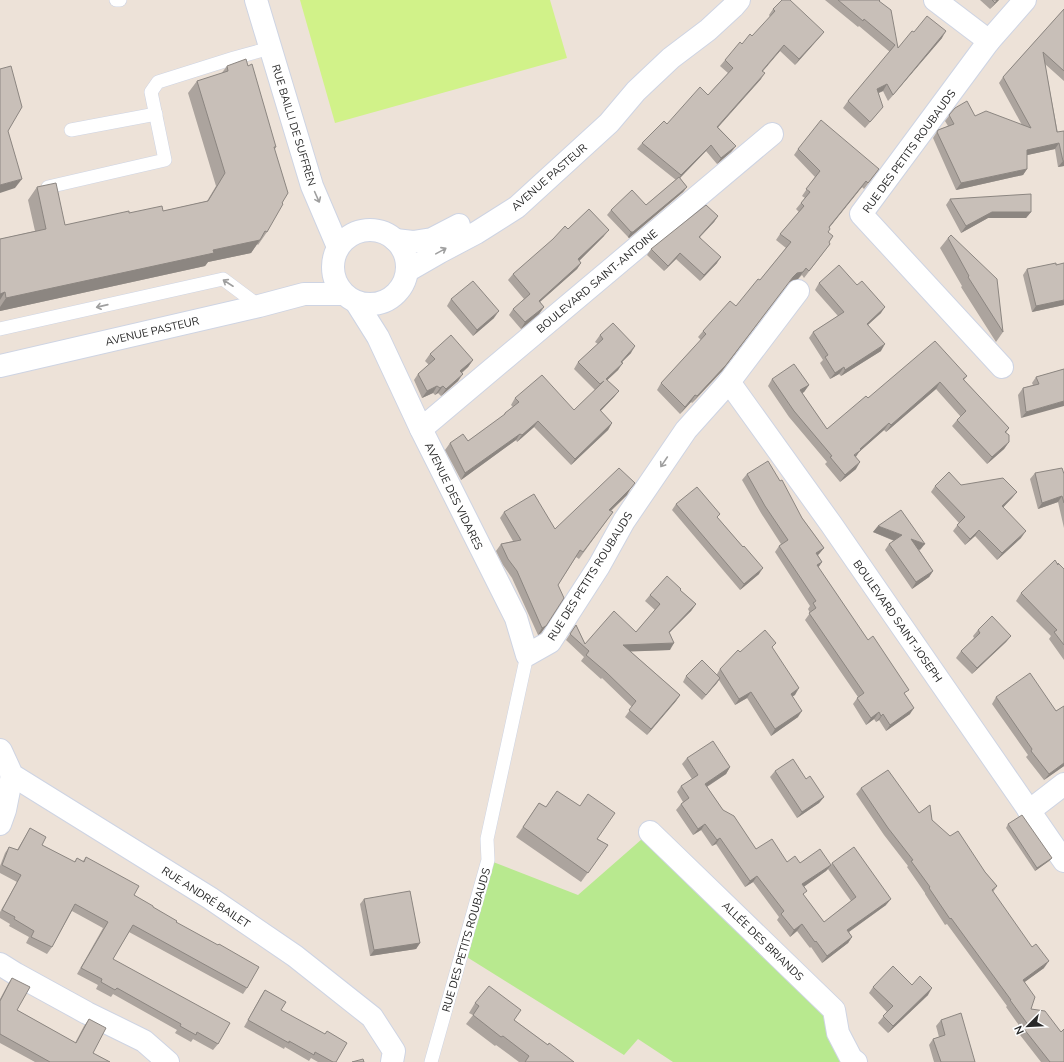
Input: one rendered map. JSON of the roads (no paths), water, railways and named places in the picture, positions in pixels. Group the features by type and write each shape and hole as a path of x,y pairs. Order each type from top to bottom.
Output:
{"street":[{"name":"RUE BAILLI DE SUFFREN","path":"256,0 312,186 336,257"},
{"name":"AVENUE PASTEUR","path":"671,58 718,0"},
{"name":"AVENUE PASTEUR","path":"407,271 476,233 516,207 609,123 636,91 671,58 708,30 739,0"},
{"path":"935,0 989,42"},
{"name":"RUE DES PETITS ROUBAUDS","path":"1002,367 861,214 989,42 1025,0"},
{"name":"AVENUE PASTEUR","path":"395,240 413,242 432,239 471,219 507,196 600,112 636,91"},
{"name":"BOULEVARD SAINT-ANTOINE","path":"421,429 772,134"},
{"path":"372,230 385,232 395,240 403,249 407,259 407,271 404,284 395,295 383,303 370,305 350,298 335,281 336,257 347,237 359,231 372,230"},
{"name":"AVENUE PASTEUR","path":"304,294 336,257"},
{"name":"RUE DES PETITS ROUBAUDS","path":"527,655 550,642 599,566 624,521 686,430 730,382 798,291"},
{"name":"AVENUE PASTEUR","path":"0,366 259,306 304,294 350,298"},
{"name":"AVENUE DES VIDARES","path":"350,298 378,337 421,429 516,618 527,655"},
{"path":"378,337 383,303"},
{"name":"BOULEVARD SAINT-JOSEPH","path":"730,382 832,524 1064,861"},
{"path":"0,750 12,775 5,810 0,824"},
{"name":"RUE ANDRÉ BAILET","path":"12,775 210,898 295,956 372,1017 394,1051 392,1062"},
{"path":"1029,811 1064,784"},
{"name":"ALLÉE DES BRIANDS","path":"650,832 834,1010 838,1033 851,1058 856,1062"},
{"path":"0,964 81,1009 144,1041 168,1062"}],"lane":[{"path":"48,187 165,160 151,92 158,82 270,48"},
{"path":"71,130 156,114"},
{"path":"0,329 223,279 259,306"},
{"name":"RUE DES PETITS ROUBAUDS","path":"431,1062 488,860 487,839 527,655"}]}
